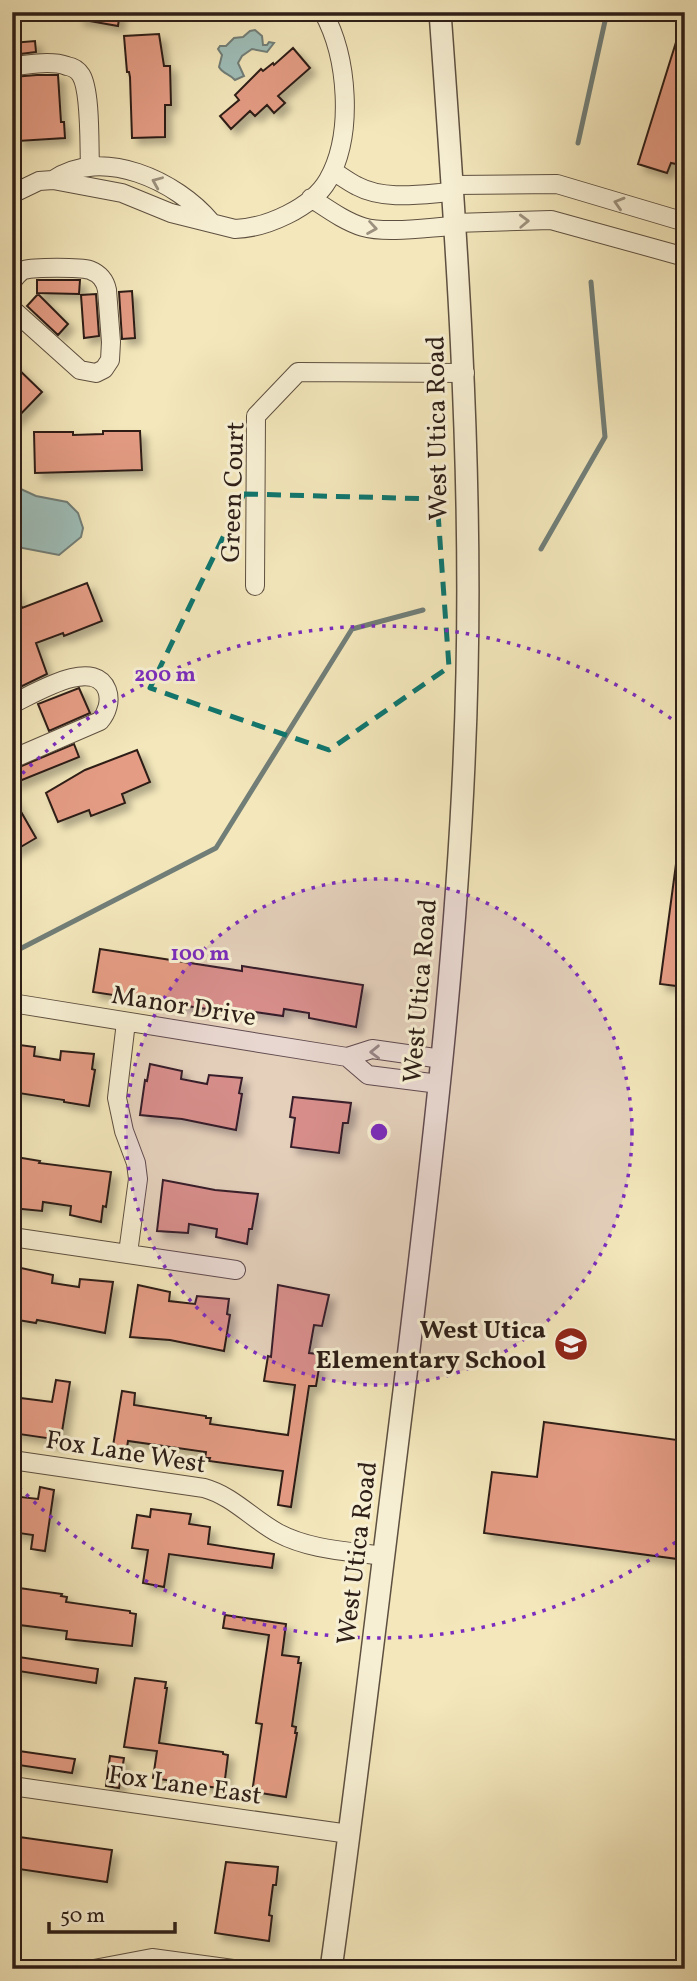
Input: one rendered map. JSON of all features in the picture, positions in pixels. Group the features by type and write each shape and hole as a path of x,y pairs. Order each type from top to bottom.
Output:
{"street":[{"path":"12,194 39,181 53,180 122,193 171,213 227,228 255,227 280,218 325,186 340,147 344,114 343,83 337,43 323,12"},
{"name":"West Utica Road","path":"331,1969 442,1059 459,849 467,673 465,373 440,12"},
{"path":"12,66 60,64 80,74 84,81 87,105 90,167"},
{"path":"53,180 66,171 90,167 114,168 138,174 183,195 211,222"},
{"path":"333,171 358,187 380,193 420,194 453,189 557,184 685,222"},
{"path":"311,198 346,221 365,228 551,220 685,257"},
{"path":"12,281 28,270 85,269 99,275 106,282 110,360 104,369 96,373 80,370 12,309"},
{"name":"Green Court","path":"255,586 256,416 298,372 465,373"},
{"path":"12,704 82,674 98,678 107,690 109,699 105,715 100,721 12,759"},
{"name":"Manor Drive","path":"12,1003 347,1057 372,1049 442,1059"},
{"path":"126,1022 117,1098 124,1131 136,1163 138,1180 128,1253"},
{"name":"Manor Drive","path":"347,1057 368,1074 439,1084"},
{"path":"12,1237 236,1270"},
{"name":"Fox Lane West","path":"12,1460 204,1488 223,1495 267,1526 298,1542 383,1556"},
{"name":"Fox Lane East","path":"12,1786 349,1834"},
{"path":"94,1969 152,1958 233,1969"}],"highlighted area":[{"path":"244,494 437,499 449,667 329,750 150,688"}],"water":[{"path":"255,30 262,36 263,45 274,43 267,52 252,49 242,56 238,63 244,76 235,80 219,67 222,55 218,49 234,38 243,37"},
{"path":"12,485 36,496 67,502 78,513 83,528 81,537 59,555 12,546"}],"building":[{"path":"79,12 120,12 118,26 78,19"},
{"path":"682,23 685,24 685,134 676,164 671,163 667,173 638,164"},
{"path":"159,34 164,66 170,66 171,105 165,105 165,137 132,138 130,77 127,72 124,36"},
{"path":"35,41 36,52 12,55 12,43"},
{"path":"293,48 310,68 278,96 285,103 274,113 267,105 255,116 250,111 231,129 220,116 239,100 235,95 261,69 263,71 273,63 274,65"},
{"path":"58,75 61,122 64,122 65,138 18,141 16,107 12,108 12,77"},
{"path":"37,280 80,280 79,294 37,293"},
{"path":"132,291 135,338 122,339 119,292"},
{"path":"38,294 68,324 58,335 27,306"},
{"path":"96,294 99,336 84,338 81,295"},
{"path":"12,363 42,392 12,423"},
{"path":"103,431 140,431 142,470 35,473 34,432 73,432 73,435 103,434"},
{"path":"87,583 102,621 64,636 63,633 36,643 47,674 12,691 12,586 22,608"},
{"path":"79,688 90,713 49,731 38,704"},
{"path":"74,744 79,757 12,784 12,770"},
{"path":"137,750 150,782 122,794 125,803 91,816 89,810 58,822 46,793 85,770"},
{"path":"12,796 36,838 12,852"},
{"path":"676,864 685,864 685,987 660,984"},
{"path":"100,949 242,971 242,966 363,985 356,1027 309,1018 309,1013 284,1009 283,1016 214,1006 214,1010 93,992"},
{"path":"12,1044 35,1047 34,1056 60,1060 61,1051 94,1054 92,1069 95,1070 89,1106 12,1092"},
{"path":"150,1064 182,1071 181,1079 207,1084 209,1075 242,1078 236,1130 182,1119 140,1115"},
{"path":"293,1097 351,1103 348,1123 343,1123 339,1153 291,1147 295,1118 290,1117"},
{"path":"16,1157 40,1161 39,1163 111,1172 101,1222 70,1215 71,1206 43,1202 42,1211 12,1208"},
{"path":"163,1180 215,1190 258,1194 247,1244 216,1237 217,1229 189,1224 188,1233 157,1231"},
{"path":"21,1268 53,1275 52,1283 79,1287 80,1279 113,1282 105,1333 37,1320 36,1323 12,1319 16,1284 19,1284"},
{"path":"138,1285 170,1292 169,1301 195,1304 197,1296 229,1299 227,1314 230,1315 224,1351 170,1340 130,1337"},
{"path":"278,1285 329,1295 322,1326 314,1325 309,1353 318,1354 316,1368 319,1368 316,1386 309,1386 291,1507 278,1505 283,1471 209,1461 210,1458 205,1458 206,1452 128,1441 126,1454 112,1452 122,1391 135,1393 134,1405 206,1416 211,1418 210,1424 288,1435 295,1385 264,1381 268,1356 271,1357"},
{"path":"56,1380 70,1382 60,1444 47,1442 47,1438 12,1433 12,1397 52,1402"},
{"path":"544,1422 685,1441 685,1560 484,1533 492,1472 537,1477"},
{"path":"40,1487 54,1490 45,1551 31,1549 33,1535 12,1532 12,1496 38,1499"},
{"path":"151,1509 191,1514 189,1524 210,1527 208,1544 274,1554 272,1568 169,1554 164,1587 143,1583 148,1550 132,1548 137,1515 150,1517"},
{"path":"12,1587 62,1594 61,1596 67,1597 66,1602 130,1611 136,1614 132,1646 66,1639 67,1631 12,1624"},
{"path":"225,1615 286,1624 282,1655 299,1657 298,1663 301,1663 292,1726 296,1727 297,1733 286,1797 254,1792 253,1786 262,1724 256,1723 269,1635 223,1628"},
{"path":"12,1656 98,1669 96,1683 12,1670"},
{"path":"135,1678 166,1682 159,1743 228,1755 224,1787 153,1778 157,1751 124,1747"},
{"path":"12,1750 75,1759 72,1773 12,1764"},
{"path":"110,1756 124,1758 119,1788 106,1786"},
{"path":"12,1836 112,1850 107,1882 12,1868"},
{"path":"226,1862 278,1867 269,1915 272,1916 269,1941 215,1933"}],"waterway":[{"path":"578,143 607,12"},
{"path":"541,549 605,437 591,282"},
{"path":"12,953 216,848 352,629 423,610"}],"place":[{"name":"West Utica Elementary School","path":"571,1344"}]}
